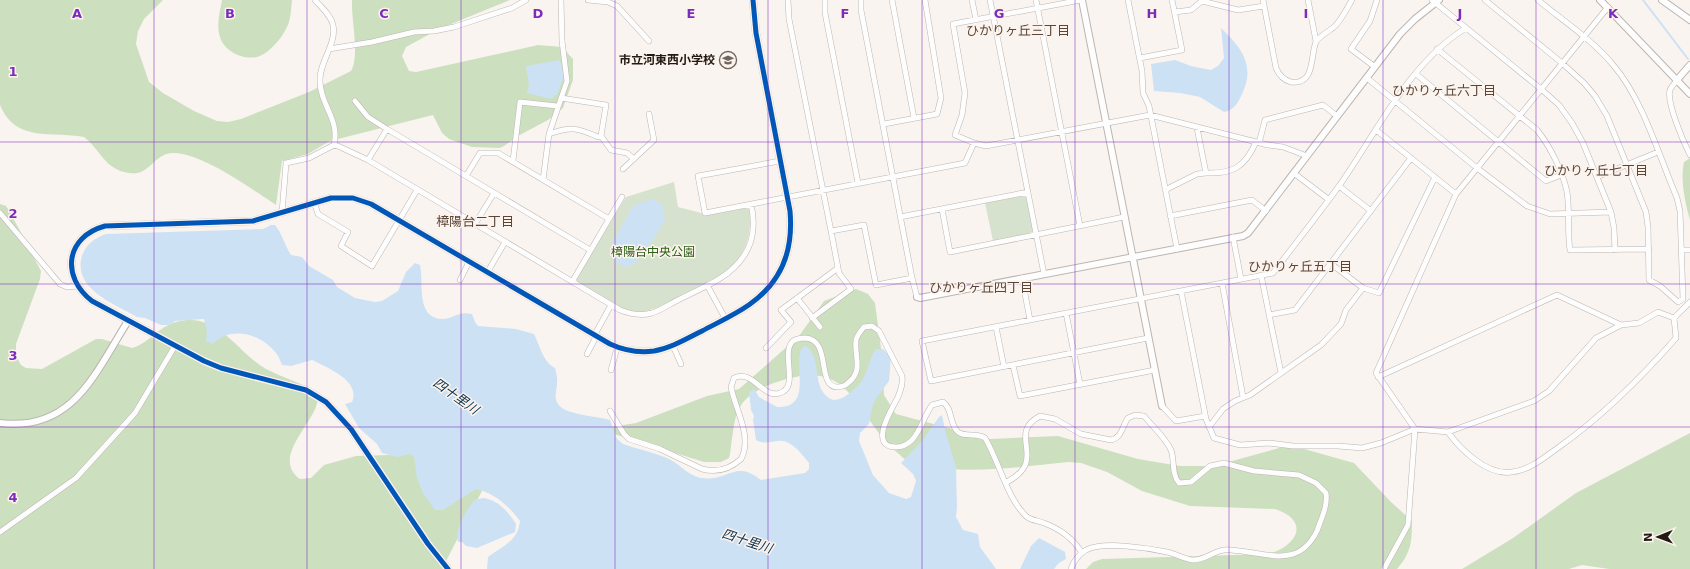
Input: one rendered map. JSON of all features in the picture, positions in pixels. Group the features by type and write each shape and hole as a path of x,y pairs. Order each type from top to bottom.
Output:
{"street":[{"path":"315,0 331,19 333,25 334,33 321,71 320,91 333,118 336,133 334,145"},
{"path":"329,49 372,42 414,32 434,31 454,27 512,8 526,0"},
{"path":"543,180 549,134 567,75 562,41 561,0"},
{"path":"588,0 608,2 617,6 649,41"},
{"path":"448,569 428,544 345,420 326,402 306,390 221,368 175,346 92,301 77,286 71,268 73,254 84,236 98,228 114,226 253,221 331,198 353,198 371,204 617,348 642,352 673,346 759,298 778,275 791,237 788,197 756,33 753,0"},
{"path":"788,0 790,18 822,190 839,273 851,289 812,318"},
{"path":"825,0 826,20 858,183"},
{"path":"861,0 861,10 884,124 912,278 917,297 920,298 1233,238 1248,233 1295,174 1400,34 1435,1 1559,105 1572,123 1583,143 1611,212 1614,228 1615,250"},
{"path":"892,0 914,118"},
{"path":"884,124 937,114 941,98 925,0"},
{"path":"972,0 976,20"},
{"path":"990,0 1044,274"},
{"path":"1036,0 1080,226"},
{"path":"1206,416 1176,421 1162,406 1140,299 1106,124 1081,0 953,24 965,93 962,115 955,135 974,143 986,146 1106,124 1150,115 1197,128 1283,147 1307,156"},
{"path":"1128,0 1140,58 1143,94 1149,106 1177,249"},
{"path":"1140,58 1182,50 1172,0"},
{"path":"1175,12 1191,10 1202,1 1238,10 1263,3 1278,74 1292,82 1299,82 1310,72 1316,41 1308,0"},
{"path":"1316,41 1336,25 1352,0"},
{"path":"1375,67 1351,49 1370,21 1377,0"},
{"path":"1485,0 1562,63 1584,83 1595,96 1607,116 1646,212 1649,249 1649,280 1660,286 1678,302 1683,299 1680,211 1677,198 1638,105 1627,84 1598,49 1538,0"},
{"path":"1600,0 1690,94"},
{"path":"1662,0 1690,20"},
{"path":"1384,569 1408,525 1415,429 1376,373 1456,194 1608,7"},
{"path":"1148,338 931,381 922,341 1273,273 1339,186 1395,101 1416,74 1450,37 1466,28"},
{"path":"1438,49 1537,130 1545,140 1567,192 1570,250 1649,249"},
{"path":"1690,65 1670,91 1670,101 1690,155"},
{"path":"1416,74 1546,181 1561,175"},
{"path":"1367,78 1477,168 1527,206 1550,214 1611,212"},
{"path":"561,98 606,105 601,136 611,150 628,153 634,159"},
{"path":"355,101 368,117 590,250"},
{"path":"513,162 520,102 558,106"},
{"path":"1166,190 1197,174 1225,172 1243,164 1258,142 1265,120 1323,105 1337,116"},
{"path":"623,169 654,140 649,114"},
{"path":"549,134 563,128 573,128 598,137 601,136"},
{"path":"1197,128 1206,173"},
{"path":"368,160 387,129"},
{"path":"1376,130 1456,194"},
{"path":"780,161 698,176 705,213 965,162 974,143"},
{"path":"334,145 368,160 611,305 634,314 652,313 726,275 744,257 750,244 754,217 751,204"},
{"path":"282,213 286,163 309,158 334,145"},
{"path":"1597,177 1658,152"},
{"path":"466,176 480,153 498,153 609,219"},
{"path":"1269,315 1295,310 1411,158"},
{"path":"1295,174 1328,199"},
{"path":"1330,263 1363,288 1379,293 1435,177"},
{"path":"1339,186 1371,211"},
{"path":"314,202 318,214 348,232 341,246 372,266 417,190"},
{"path":"900,217 1028,192"},
{"path":"475,224 494,193"},
{"path":"572,282 622,197"},
{"path":"1170,216 1252,200 1266,211"},
{"path":"942,209 950,252 1124,218"},
{"path":"0,213 60,284 67,287 77,286"},
{"path":"831,231 864,226 876,285 912,278"},
{"path":"1233,238 1241,278"},
{"path":"487,273 505,242"},
{"path":"1682,250 1690,250"},
{"path":"460,280 469,262"},
{"path":"766,348 791,322 781,310 838,268"},
{"path":"1261,275 1281,373"},
{"path":"1022,278 1030,320"},
{"path":"1222,283 1243,397"},
{"path":"707,285 725,318"},
{"path":"1209,427 1223,410 1235,400 1250,395 1320,345 1341,324 1346,310 1363,288"},
{"path":"1181,291 1209,427 1214,438 1234,444 1338,446 1362,448 1382,443 1415,429 1448,432 1534,401 1549,391 1596,338 1621,325 1639,323 1658,312 1674,318"},
{"path":"1378,377 1557,295 1621,325"},
{"path":"797,298 820,327"},
{"path":"1674,318 1690,302"},
{"path":"587,354 611,305"},
{"path":"1066,313 1080,384"},
{"path":"1448,432 1466,453 1488,467 1498,471 1510,473 1524,469 1539,462 1587,428 1619,400 1654,364 1676,338 1674,318"},
{"path":"0,423 13,424 36,422 52,416 66,408 82,391 128,321"},
{"path":"610,411 624,434 629,439 660,449 702,469 709,471 725,469 741,459 744,450 740,414 731,387 734,378 747,377 757,382 767,392 772,394 782,393 786,390 790,382 788,354 790,345 796,339 807,338 815,342 819,347 828,382 834,386 842,387 850,382 856,374 858,367 857,338 864,328 872,326 879,331 902,376 898,396 884,424 883,436 886,443 893,447 900,447 908,443 917,432 932,405 943,402 950,411 951,419 957,431 965,435 980,435 985,438 1007,482 1009,490 1028,518 1051,526 1068,536 1076,543 1082,553"},
{"path":"996,327 1004,367"},
{"path":"0,532 76,478 135,413 175,346"},
{"path":"673,346 681,364"},
{"path":"611,370 617,348"},
{"path":"1013,365 1020,396 1155,370"},
{"path":"1007,482 1020,474 1026,468 1028,462 1026,434 1030,424 1040,416 1055,419 1081,434 1111,440 1120,436 1128,418 1139,415 1144,416 1169,447 1173,456 1174,475 1179,483 1191,482 1210,466 1224,463 1254,471 1299,475 1316,483 1326,493 1327,500 1310,550"},
{"path":"1071,569 1082,553 1094,548 1115,547 1167,552 1184,558 1197,560 1220,550 1229,549 1245,552 1272,562"}],"green space":[{"path":"0,0 163,0 144,19 138,31 136,44 149,82 163,93 194,111 217,121 228,122 241,119 309,92 351,71 355,56 352,0 510,0 439,29 406,47 402,56 409,71 416,72 538,45 562,47 573,59 573,80 563,108 548,120 518,136 500,148 472,147 449,139 442,133 433,115 330,141 308,154 282,161 276,205 222,170 189,156 175,153 164,155 143,171 138,173 124,172 111,166 84,137 36,133 15,125 7,117 0,105"},
{"path":"222,0 292,0 291,14 285,31 278,41 266,53 251,58 240,56 225,46 220,37 218,23"},
{"path":"1690,158 1690,220 1683,184 1683,169 1684,162"},
{"name":"樟陽台中央公園","path":"674,182 678,207 709,215 747,208 749,209 750,228 746,245 742,253 731,267 723,274 679,298 643,312 634,312 619,307 604,300 577,282 576,279 626,197"},
{"path":"1024,196 1026,197 1033,231 1031,233 993,241 985,203"},
{"path":"0,204 6,206 10,212 41,271 40,279 16,344 16,356 21,365 26,368 42,369 96,339 102,339 132,348 143,343 170,324 176,322 191,320 203,322 215,327 266,369 316,391 318,400 314,411 300,434 290,458 291,469 300,479 311,478 324,465 356,456 389,455 410,443 483,489 442,569 0,569"},
{"path":"856,289 868,294 875,303 882,356 884,395 896,414 990,439 1058,436 1138,459 1180,466 1214,466 1290,445 1354,463 1391,502 1412,521 1412,535 1408,552 1397,569 1086,569 1093,562 1102,559 1268,554 1286,545 1292,539 1296,533 1296,526 1293,520 1286,514 1275,509 1190,506 1142,491 1107,472 1081,463 1069,462 972,470 929,468 914,465 889,445 844,387 831,379 817,375 798,376 774,383 750,395 738,410 735,419 729,458 721,462 704,462 598,429 636,423 707,396 739,389 799,336 824,301"},
{"path":"1690,433 1690,569 1609,569 1582,565 1569,569 1462,569 1513,538 1576,493"}],"water":[{"path":"1221,28 1236,43 1245,59 1247,67 1245,86 1233,108 1224,112 1200,97 1180,93 1154,91 1151,64 1175,60 1191,66 1211,70 1218,66 1224,58"},
{"path":"560,60 564,76 557,95 555,95 552,99 527,93 529,85 526,66"},
{"path":"653,199 662,205 665,220 642,255 631,265 626,267 622,266 613,259 614,257 612,254 614,251 612,244 633,206"},
{"name":"四十里川","path":"271,225 275,225 277,228 291,255 302,257 309,266 333,280 337,287 355,298 375,302 382,301 398,291 406,272 415,263 420,265 422,298 424,306 433,317 446,319 459,314 467,313 472,314 478,326 516,329 534,334 545,358 555,368 557,379 556,397 560,406 565,410 572,412 610,420 617,439 623,444 667,458 687,472 701,478 719,477 738,471 745,471 761,480 805,473 809,469 809,463 791,444 782,441 764,442 756,440 753,420 754,416 751,410 749,392 754,389 759,397 777,407 789,406 799,393 800,354 803,347 806,346 811,351 814,358 821,389 833,400 842,398 852,392 863,379 872,355 876,349 883,349 891,357 889,381 875,400 869,424 860,433 859,441 873,475 889,493 906,499 911,497 916,481 913,474 901,463 923,440 942,415 956,467 956,517 963,530 978,534 980,547 996,569 487,569 488,557 513,538 519,528 520,521 501,501 489,493 476,489 443,510 435,510 423,493 417,478 414,456 409,454 397,457 382,453 377,444 359,428 345,404 352,402 354,394 352,388 341,376 312,360 291,366 282,365 278,356 270,346 263,341 246,334 237,333 228,335 220,338 213,344 206,341 207,331 204,319 175,321 170,325 161,325 145,318 137,317 107,301 89,286 83,278 81,268 82,256 86,248 98,237 106,234 263,229"},
{"path":"483,498 494,501 506,511 516,524 515,532 477,548 466,546 462,542 458,542 457,537 459,525 474,500"},
{"path":"1039,538 1065,552 1066,559 1059,563 1054,569 1020,569 1031,546"}],"waterway":[{"path":"1643,0 1688,59"}],"cycle path":[{"path":"448,569 428,544 351,429 326,402 306,390 221,368 204,361 92,301 75,281 72,270 72,259 75,248 82,239 92,231 105,226 253,221 331,198 353,198 371,204 610,344 620,348 648,352 666,348 723,320 753,302 770,286 777,276 787,253 790,237 790,211 756,33 753,0"}],"place":[{"name":"市立河東西小学校","path":"728,60"}],"district":[{"name":"ひかりヶ丘三丁目","path":"1018,30"},
{"name":"ひかりヶ丘六丁目","path":"1444,90"},
{"name":"ひかりヶ丘七丁目","path":"1596,170"},
{"name":"樟陽台二丁目","path":"475,221"},
{"name":"ひかりヶ丘五丁目","path":"1300,266"},
{"name":"ひかりヶ丘四丁目","path":"981,287"}]}
